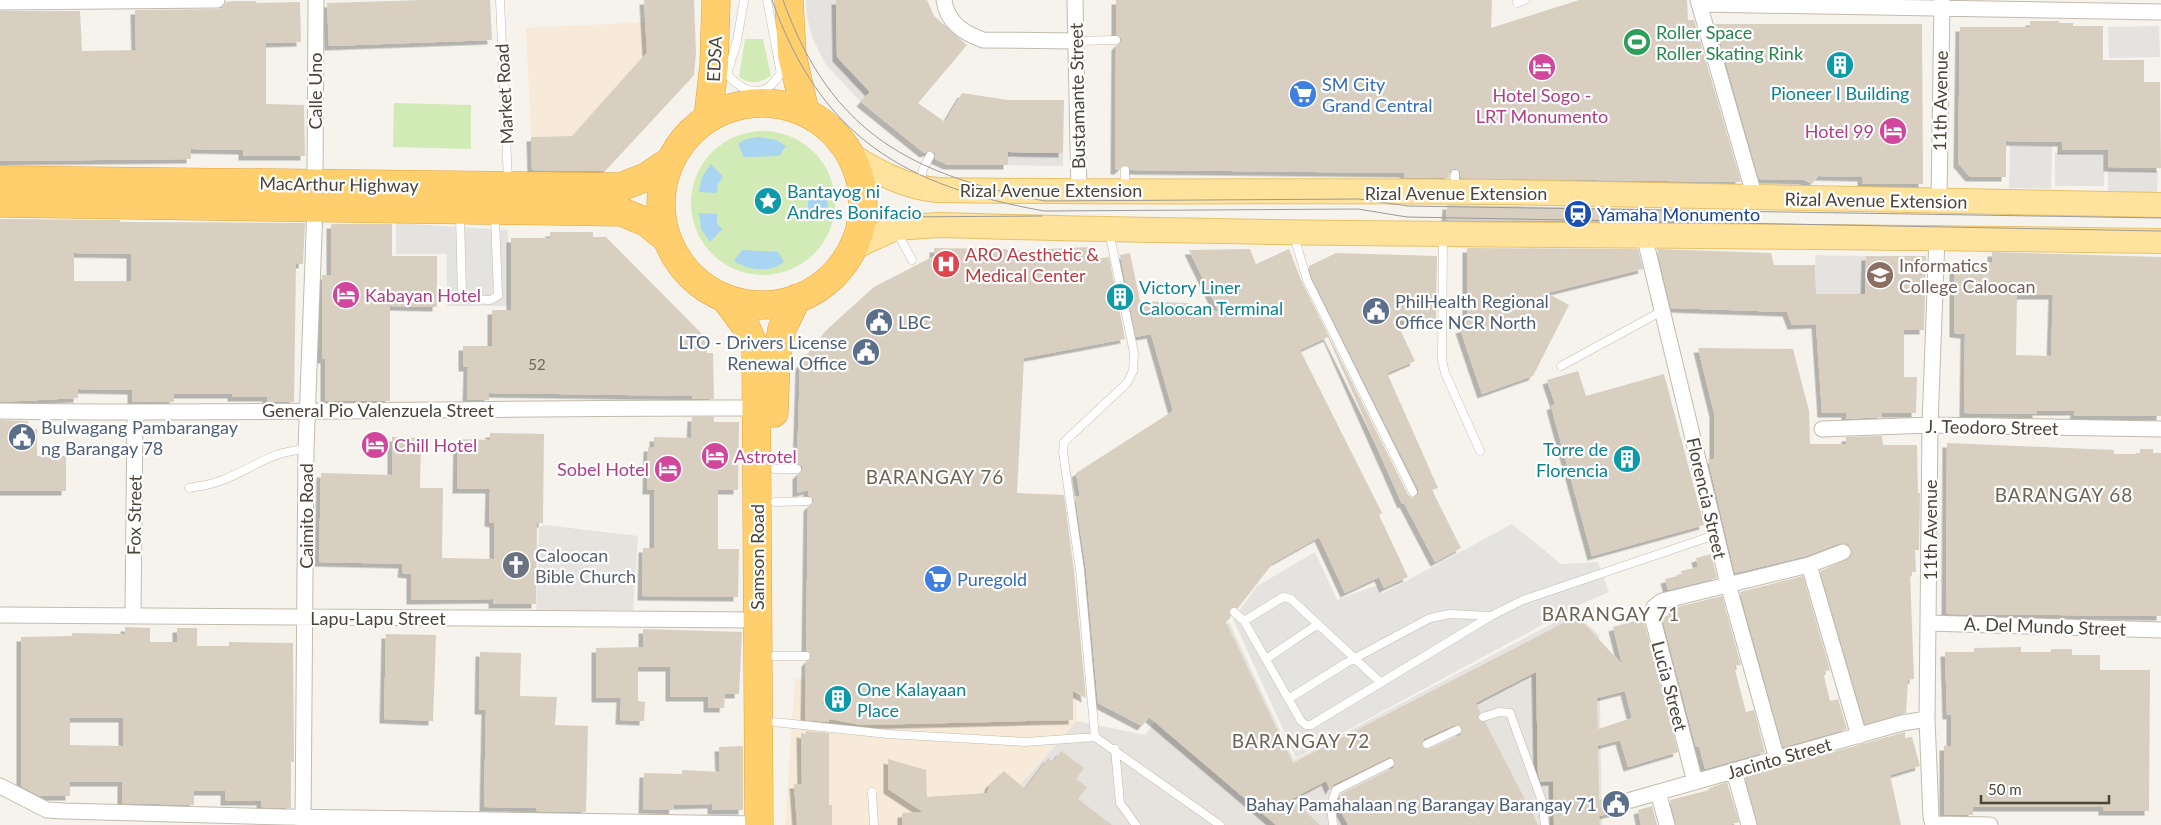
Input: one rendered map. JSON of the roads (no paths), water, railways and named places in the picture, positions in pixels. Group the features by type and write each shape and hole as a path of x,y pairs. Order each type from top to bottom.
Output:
{"highway":[{"name":"EDSA","path":"708,117 721,70 716,0"},
{"path":"789,0 787,64 805,112"},
{"path":"755,102 789,106 805,112 831,130 850,155 861,185 862,217 852,248 830,278 798,298 764,305 725,298 712,292 690,275 673,252 667,239 661,208 665,176 670,161 686,136 708,117 738,105 755,102"},
{"name":"MacArthur Highway","path":"0,203 315,195 460,208 502,199 621,188 646,177 670,161"},
{"name":"MacArthur Highway","path":"0,180 315,195 502,199 622,212 646,222 667,239"},
{"name":"Samson Road","path":"725,298 745,325 756,350 757,620 764,825"},
{"name":"Samson Road","path":"764,825 774,722 775,502 786,469 776,360 782,329 798,298"}],"main road":[{"name":"Rizal Avenue Extension","path":"850,155 871,168 920,189 1079,193 1125,180 1455,183 1756,198 2161,205"},
{"name":"Rizal Avenue Extension","path":"852,248 895,228 938,225 1293,233 2161,240"}],"street":[{"path":"0,2 216,0"},
{"name":"Calle Uno","path":"315,195 316,0"},
{"path":"944,0 951,20 970,36 983,40 1076,41"},
{"name":"Bustamante Street","path":"1075,0 1079,193"},
{"path":"1756,198 1698,2 1988,4 2161,12"},
{"name":"11th Avenue","path":"1939,201 1942,5"},
{"name":"Caimito Road","path":"303,821 306,449 315,195"},
{"name":"Florencia Street","path":"1644,235 1706,512 1715,535 1776,759"},
{"name":"11th Avenue","path":"1937,237 1930,425 1927,718 1933,824 1990,825"},
{"name":"General Pio Valenzuela Street","path":"0,411 135,413 307,410 757,408"},
{"name":"Fox Street","path":"133,616 135,413"},
{"name":"J. Teodoro Street","path":"1822,429 1930,425 2161,429"},
{"name":"Lucia Street","path":"1695,782 1652,616 1654,607 1662,602 1728,584 1809,565 1844,552"},
{"path":"1809,565 1858,736"},
{"name":"Lapu-Lapu Street","path":"0,616 757,620"},
{"name":"A. Del Mundo Street","path":"1929,623 2161,630"},
{"name":"Jacinto Street","path":"1631,800 1927,718"},
{"path":"1734,770 1749,825"},
{"path":"0,786 47,810 303,821 764,825"},
{"path":"1658,792 1667,825"}],"lane":[{"name":"Market Road","path":"460,208 462,295 468,300 490,300 498,296 502,199 500,0"},
{"path":"744,0 736,41 721,70 745,89 755,92 774,84 787,64 767,0"},
{"path":"1076,41 1116,40"},
{"path":"920,189 923,169 930,156"},
{"path":"895,228 912,260"},
{"path":"1096,737 1080,570 1063,452 1064,442 1127,383 1133,371 1134,353 1111,241 1105,230"},
{"path":"1293,233 1307,280 1413,492"},
{"path":"1443,234 1442,360 1445,372 1480,451"},
{"path":"1561,366 1662,311"},
{"path":"190,488 219,482 268,456 287,450 306,449"},
{"path":"775,502 808,501"},
{"path":"1234,612 1244,621 1290,698 1301,721 1306,725 1311,725 1491,616 1523,600 1715,535"},
{"path":"1244,621 1283,597 1292,599 1380,682"},
{"path":"1290,698 1355,659 1430,618 1450,614 1491,616"},
{"path":"1266,659 1318,624"},
{"path":"774,656 806,656"},
{"path":"1483,717 1499,712 1510,714 1542,801 1545,825"},
{"path":"774,722 888,734 1016,742 1096,737 1220,825"},
{"path":"1428,744 1457,730"},
{"path":"1115,750 1120,803 1136,825"},
{"path":"1333,825 1332,805 1336,790 1390,763"},
{"path":"872,792 874,825"}],"water":[{"path":"759,137 776,140 786,146 779,156 744,157 738,144 746,139"},
{"path":"711,164 723,177 718,184 717,193 699,192 702,177"},
{"path":"828,197 827,216 808,212 808,200"},
{"path":"699,213 717,214 717,223 722,229 710,242 701,229"},
{"path":"742,250 778,252 784,262 778,266 766,269 746,267 734,261"}],"tram line":[{"path":"772,0 792,48 816,88 843,121 874,148 910,170 950,187 994,200 1044,211 1358,209 1407,217 2161,231"},
{"path":"783,0 803,46 825,84 852,116 882,141 916,161 955,177 1045,201 1359,199 1408,206 2161,218"},
{"path":"895,217 1042,216"}],"place":[{"name":"Roller Space Roller Skating Rink","path":"1637,42"},
{"name":"Pioneer I Building","path":"1840,65"},
{"name":"Hotel Sogo - LRT Monumento","path":"1542,67"},
{"name":"SM City Grand Central","path":"1303,94"},
{"name":"Hotel 99","path":"1893,131"},
{"name":"Bantayog ni Andres Bonifacio","path":"768,201"},
{"name":"Yamaha Monumento","path":"1578,214"},
{"name":"ARO Aesthetic & Medical Center","path":"946,264"},
{"name":"Informatics College Caloocan","path":"1880,275"},
{"name":"Kabayan Hotel","path":"346,295"},
{"name":"Victory Liner Caloocan Terminal","path":"1120,297"},
{"name":"PhilHealth Regional Office NCR North","path":"1376,311"},
{"name":"LBC","path":"879,322"},
{"name":"LTO - Drivers License Renewal Office","path":"866,352"},
{"name":"Bulwagang Pambarangay ng Barangay 78","path":"22,437"},
{"name":"Chill Hotel","path":"375,445"},
{"name":"Astrotel","path":"715,456"},
{"name":"Torre de Florencia","path":"1627,459"},
{"name":"Sobel Hotel","path":"668,469"},
{"name":"Caloocan Bible Church","path":"516,565"},
{"name":"Puregold","path":"938,579"},
{"name":"One Kalayaan Place","path":"838,699"},
{"name":"Bahay Pamahalaan ng Barangay Barangay 71","path":"1616,804"}],"district":[{"name":"BARANGAY 76","path":"935,476"},
{"name":"BARANGAY 68","path":"2064,494"},
{"name":"BARANGAY 71","path":"1611,613"},
{"name":"BARANGAY 72","path":"1301,740"}]}
